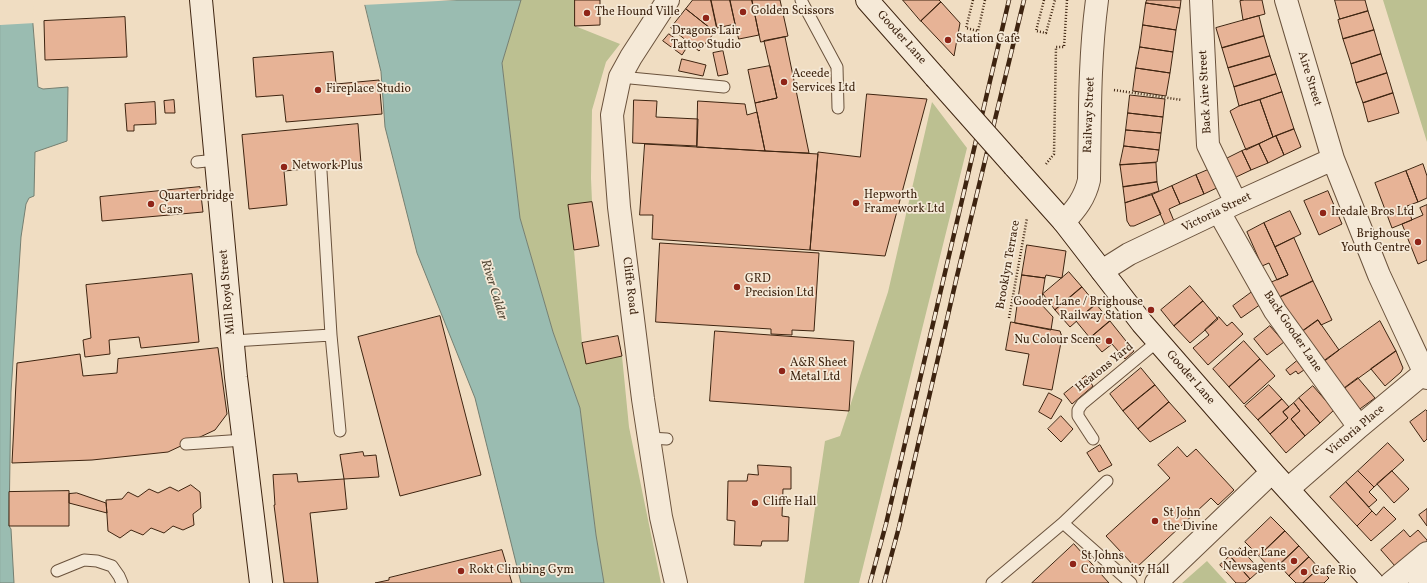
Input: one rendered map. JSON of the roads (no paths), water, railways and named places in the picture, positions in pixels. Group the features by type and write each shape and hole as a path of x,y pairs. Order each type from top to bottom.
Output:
{"street":[{"name":"Mill Royd Street","path":"201,0 207,161 233,342 261,583"},
{"name":"Cliffe Road","path":"668,0 631,57 620,78 612,115 619,207 658,438 662,517 676,583"},
{"name":"Gooder Lane","path":"866,0 1037,190 1064,222 1142,323 1272,472 1372,583"},
{"name":"Railway Street","path":"1064,222 1082,199 1086,192 1089,180 1091,87 1094,21 1097,0"},
{"name":"Back Aire Street","path":"1200,0 1208,145 1228,207"},
{"name":"Aire Street","path":"1286,0 1333,159 1380,275 1425,376"},
{"name":"Victoria Street","path":"1102,271 1129,254 1333,159"},
{"name":"Back Gooder Lane","path":"1228,207 1275,311 1359,427"},
{"name":"Victoria Place","path":"1288,489 1359,427 1425,376"},
{"path":"1156,583 1272,472"},
{"path":"1391,583 1427,553"},
{"path":"1420,583 1427,578"}],"lane":[{"path":"801,0 837,67 838,108"},
{"path":"620,78 724,87"},
{"path":"321,171 331,335 340,431"},
{"path":"233,342 331,335"},
{"name":"Heatons Yard","path":"1093,439 1078,416 1078,410 1082,404 1158,341"},
{"path":"186,444 244,440"},
{"path":"992,583 1063,523 1107,481"},
{"path":"1063,523 1132,583"},
{"path":"57,571 84,560 97,560 112,566 122,583"}],"water":[{"path":"0,0 31,0 38,87 43,89 68,87 67,141 35,152 34,196 29,198 26,204 21,237 11,392 9,526 11,529 14,583 0,583"},
{"name":"River Calder","path":"364,0 521,0 502,63 520,218 553,332 580,408 596,535 604,583 521,583 475,398 417,253 385,127 381,72"}],"railway":[{"path":"870,583 886,524 1009,0"},
{"path":"884,583 899,527 957,276 1024,0"}],"place":[{"name":"Golden Scissors","path":"743,12"},
{"name":"The Hound Ville","path":"587,13"},
{"name":"Dragons Lair Tattoo Studio","path":"706,18"},
{"name":"Station Cafe","path":"948,40"},
{"name":"Aceede Services Ltd","path":"784,82"},
{"name":"Fireplace Studio","path":"318,90"},
{"name":"Network Plus","path":"284,167"},
{"name":"Hepworth Framework Ltd","path":"856,203"},
{"name":"Quarterbridge Cars","path":"151,204"},
{"name":"Iredale Bros Ltd","path":"1323,213"},
{"name":"Brighouse Youth Centre","path":"1418,242"},
{"name":"GRD Precision Ltd","path":"737,287"},
{"name":"Gooder Lane / Brighouse Railway Station","path":"1151,310"},
{"name":"Nu Colour Scene","path":"1109,341"},
{"name":"A&R Sheet Metal Ltd","path":"782,371"},
{"name":"Cliffe Hall","path":"755,503"},
{"name":"St John the Divine","path":"1155,521"},
{"name":"Gooder Lane Newsagents","path":"1294,561"},
{"name":"St Johns Community Hall","path":"1073,564"},
{"name":"Rokt Climbing Gym","path":"461,571"},
{"name":"Cafe Rio","path":"1304,572"}]}
